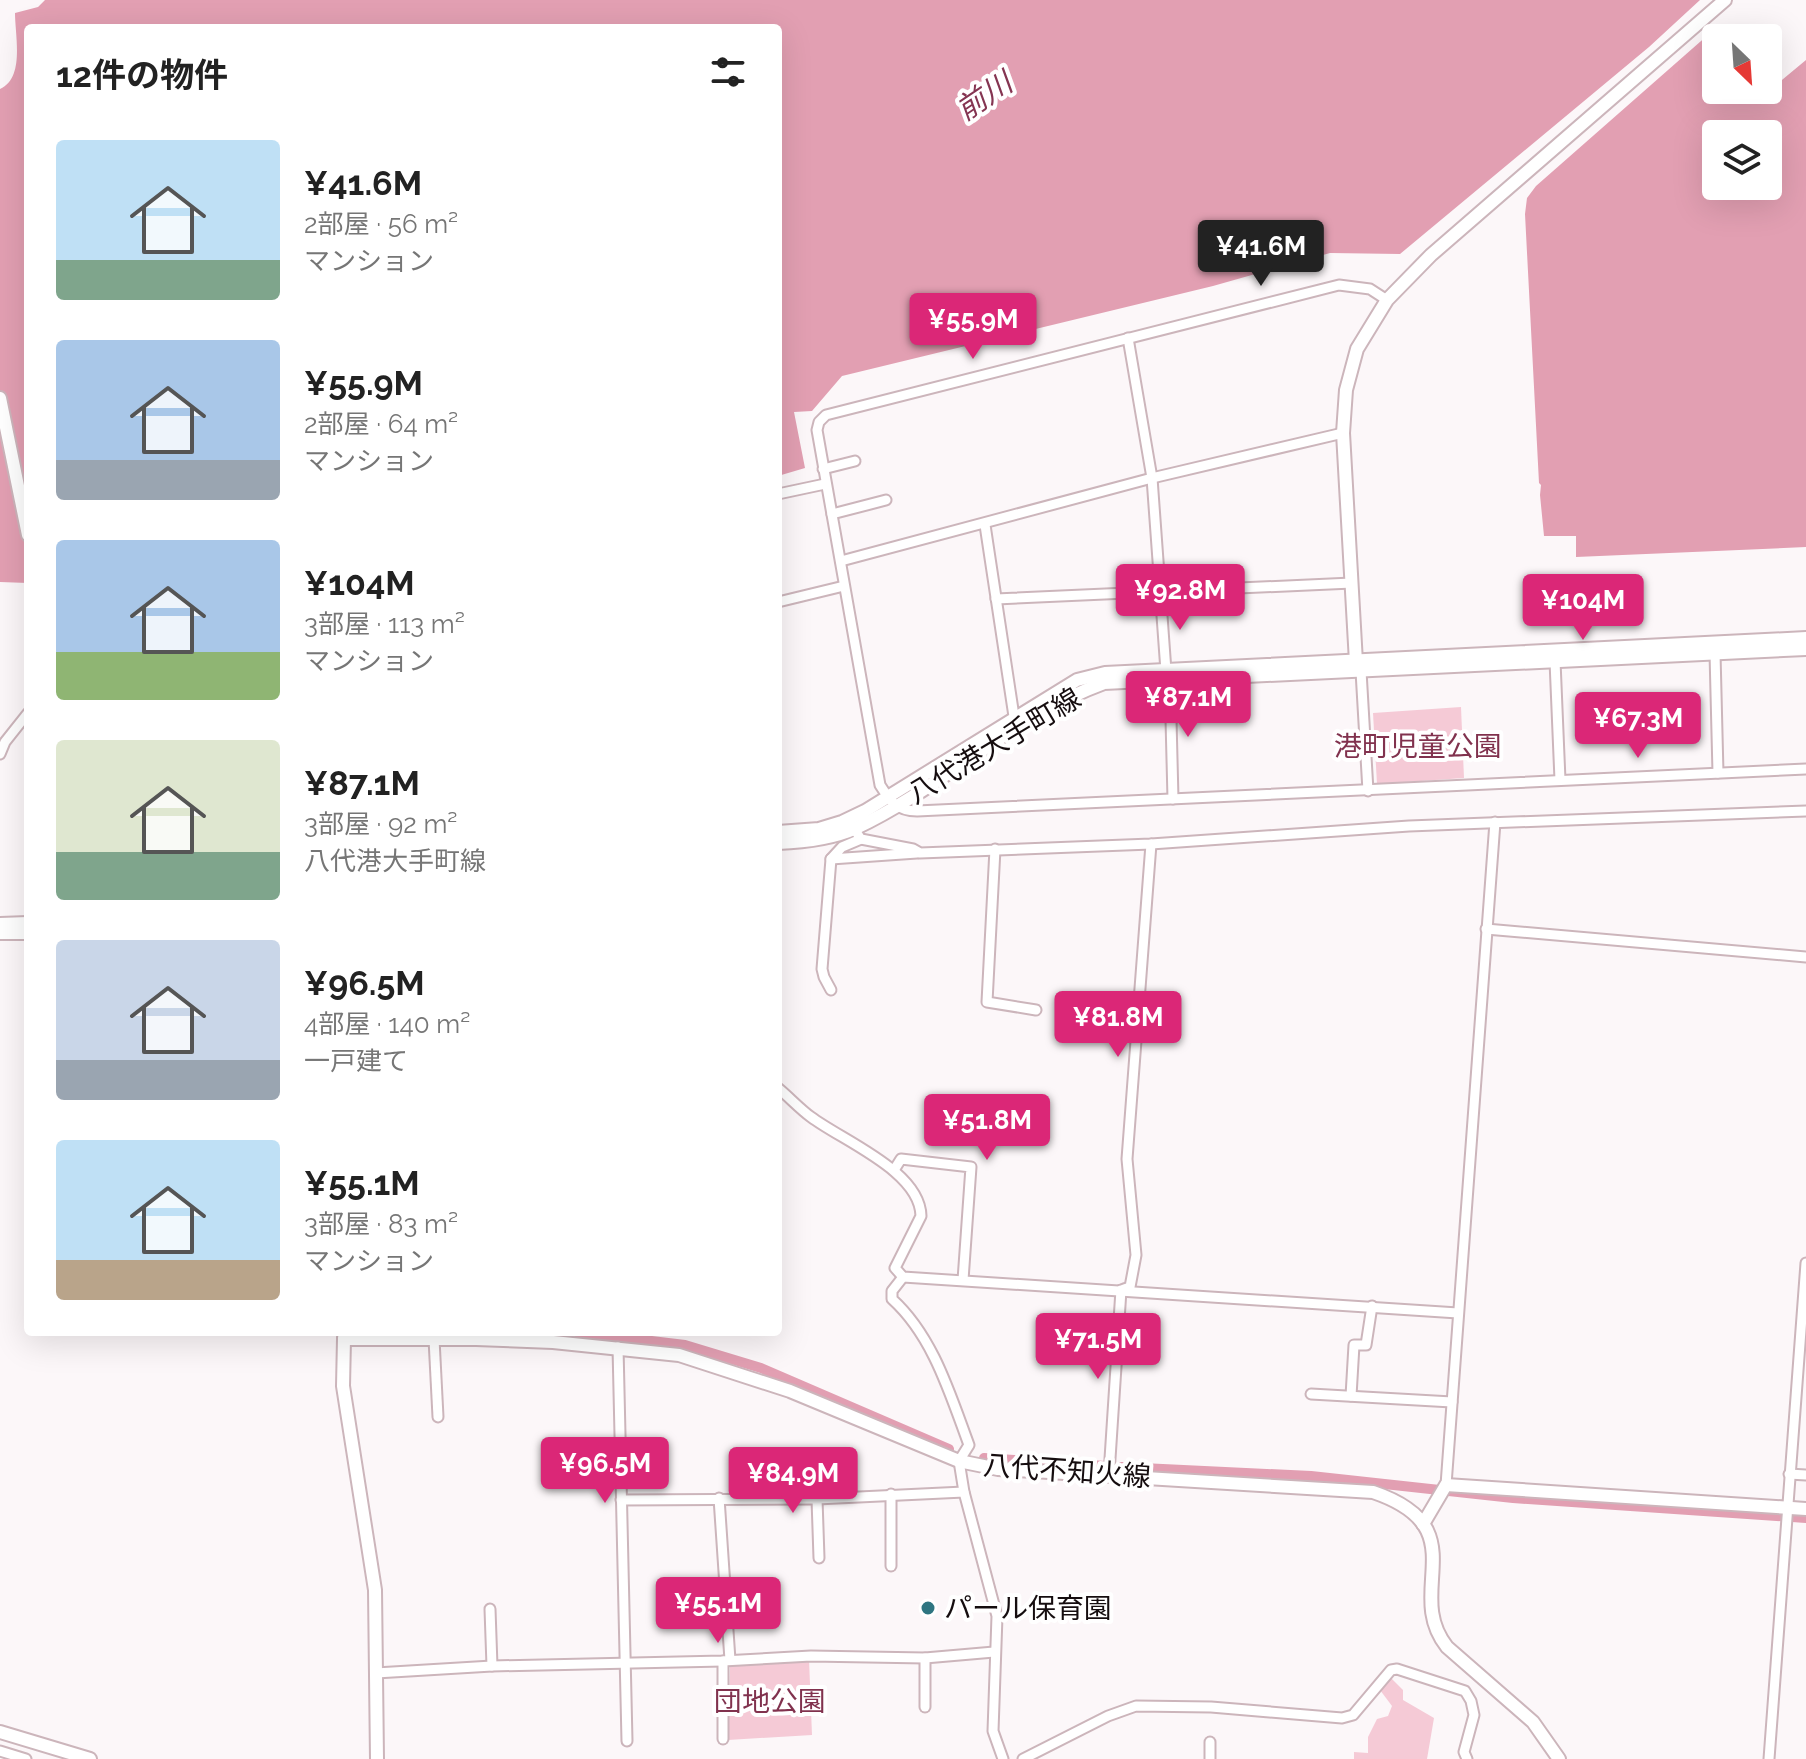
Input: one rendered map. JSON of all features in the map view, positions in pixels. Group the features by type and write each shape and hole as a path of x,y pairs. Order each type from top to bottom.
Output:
{"street":[{"path":"1368,791 1343,433 1346,390 1357,349 1387,300 1431,255 1725,0"},
{"path":"1387,300 1370,289 1339,285 826,415 819,422 817,430 825,484 880,785 891,802 905,811 917,811 1806,769"},
{"path":"1128,338 1152,478 1168,675 1173,799"},
{"path":"0,398 24,515"},
{"path":"841,561 1152,478 1343,433"},
{"path":"823,469 855,461"},
{"path":"782,493 825,484"},
{"path":"832,514 886,500"},
{"path":"985,525 1015,723"},
{"path":"996,599 1352,583"},
{"path":"782,601 844,586"},
{"path":"1359,666 1806,638"},
{"path":"1359,666 1555,661 1806,649"},
{"path":"1715,653 1718,773"},
{"path":"1555,661 1560,780"},
{"name":"八代港大手町線","path":"782,832 819,829 891,802 1077,680 1105,673 1168,675 1359,666"},
{"path":"0,754 5,742 24,718"},
{"name":"八代港大手町線","path":"782,843 858,834 891,802"},
{"path":"831,859 1151,844 1495,822 1806,811"},
{"path":"1495,822 1446,1485 1423,1524 1435,1555 1431,1607 1439,1637 1533,1722 1559,1759"},
{"path":"831,990 822,969 831,859 858,834 920,853"},
{"path":"1121,1290 1130,1287 1136,1255 1127,1159 1151,844"},
{"path":"995,849 987,1002 1036,1010"},
{"path":"0,924 24,923"},
{"path":"1486,929 1806,957"},
{"path":"0,933 24,933"},
{"path":"782,1092 811,1117 894,1170 907,1184 921,1206 921,1216 895,1268 903,1277 1458,1313"},
{"path":"894,1170 901,1159 971,1167 963,1280"},
{"path":"1769,1759 1806,1263"},
{"path":"903,1277 892,1291 892,1299 905,1311 934,1356 969,1445 959,1461 964,1492 997,1616 993,1731 1003,1759"},
{"path":"1109,1474 1121,1290"},
{"path":"1351,1396 1354,1345 1366,1345 1372,1306"},
{"path":"344,1336 343,1386 375,1590 377,1759"},
{"name":"八代不知火線","path":"344,1336 618,1347 679,1355 790,1391 959,1461 998,1469 1373,1492 1407,1508 1423,1524"},
{"path":"434,1339 438,1417"},
{"path":"618,1347 627,1741"},
{"path":"1311,1394 1452,1402"},
{"path":"758,1454 759,1497"},
{"path":"1789,1474 1806,1475"},
{"path":"1446,1485 1806,1509"},
{"path":"621,1500 817,1499 964,1492"},
{"path":"891,1494 891,1566"},
{"path":"719,1498 726,1661 723,1739"},
{"path":"817,1499 819,1558"},
{"path":"490,1609 492,1666"},
{"path":"376,1673 492,1666 811,1656 925,1658 994,1652"},
{"path":"925,1658 925,1707"},
{"path":"1023,1759 1108,1716 1136,1706 1211,1707 1342,1718 1353,1715 1391,1670 1397,1669 1465,1691 1474,1715 1464,1752 1467,1759"},
{"path":"0,1732 90,1759"},
{"path":"1210,1742 1210,1759"},
{"path":"0,1751 26,1759"}],"green space":[{"name":"港町児童公園","path":"1461,707 1464,778 1377,784 1373,713"},
{"name":"団地公園","path":"809,1659 812,1735 728,1740 730,1666"},
{"path":"1388,1675 1403,1690 1403,1700 1434,1718 1427,1759 1354,1759 1354,1752 1368,1753 1368,1737 1377,1719 1388,1716 1392,1706 1380,1690"}],"water":[{"name":"前川","path":"45,0 1700,0 1649,47 1400,254 1330,253 1213,286 842,376 812,411 794,412 805,468 782,475 782,24 24,24 24,583 0,582 0,89 8,84 16,66 15,13 38,7"},
{"path":"1702,40 1702,104 1782,104 1782,80 1806,60 1806,547 1576,557 1576,536 1544,536 1525,214 1527,198 1536,186"}],"waterway":[{"path":"610,1336 685,1345 761,1368 949,1449"},
{"path":"984,1458 1105,1466"},
{"path":"1121,1467 1311,1476 1513,1498 1806,1518"}],"place":[{"name":"パール保育園","path":"928,1608"}]}
